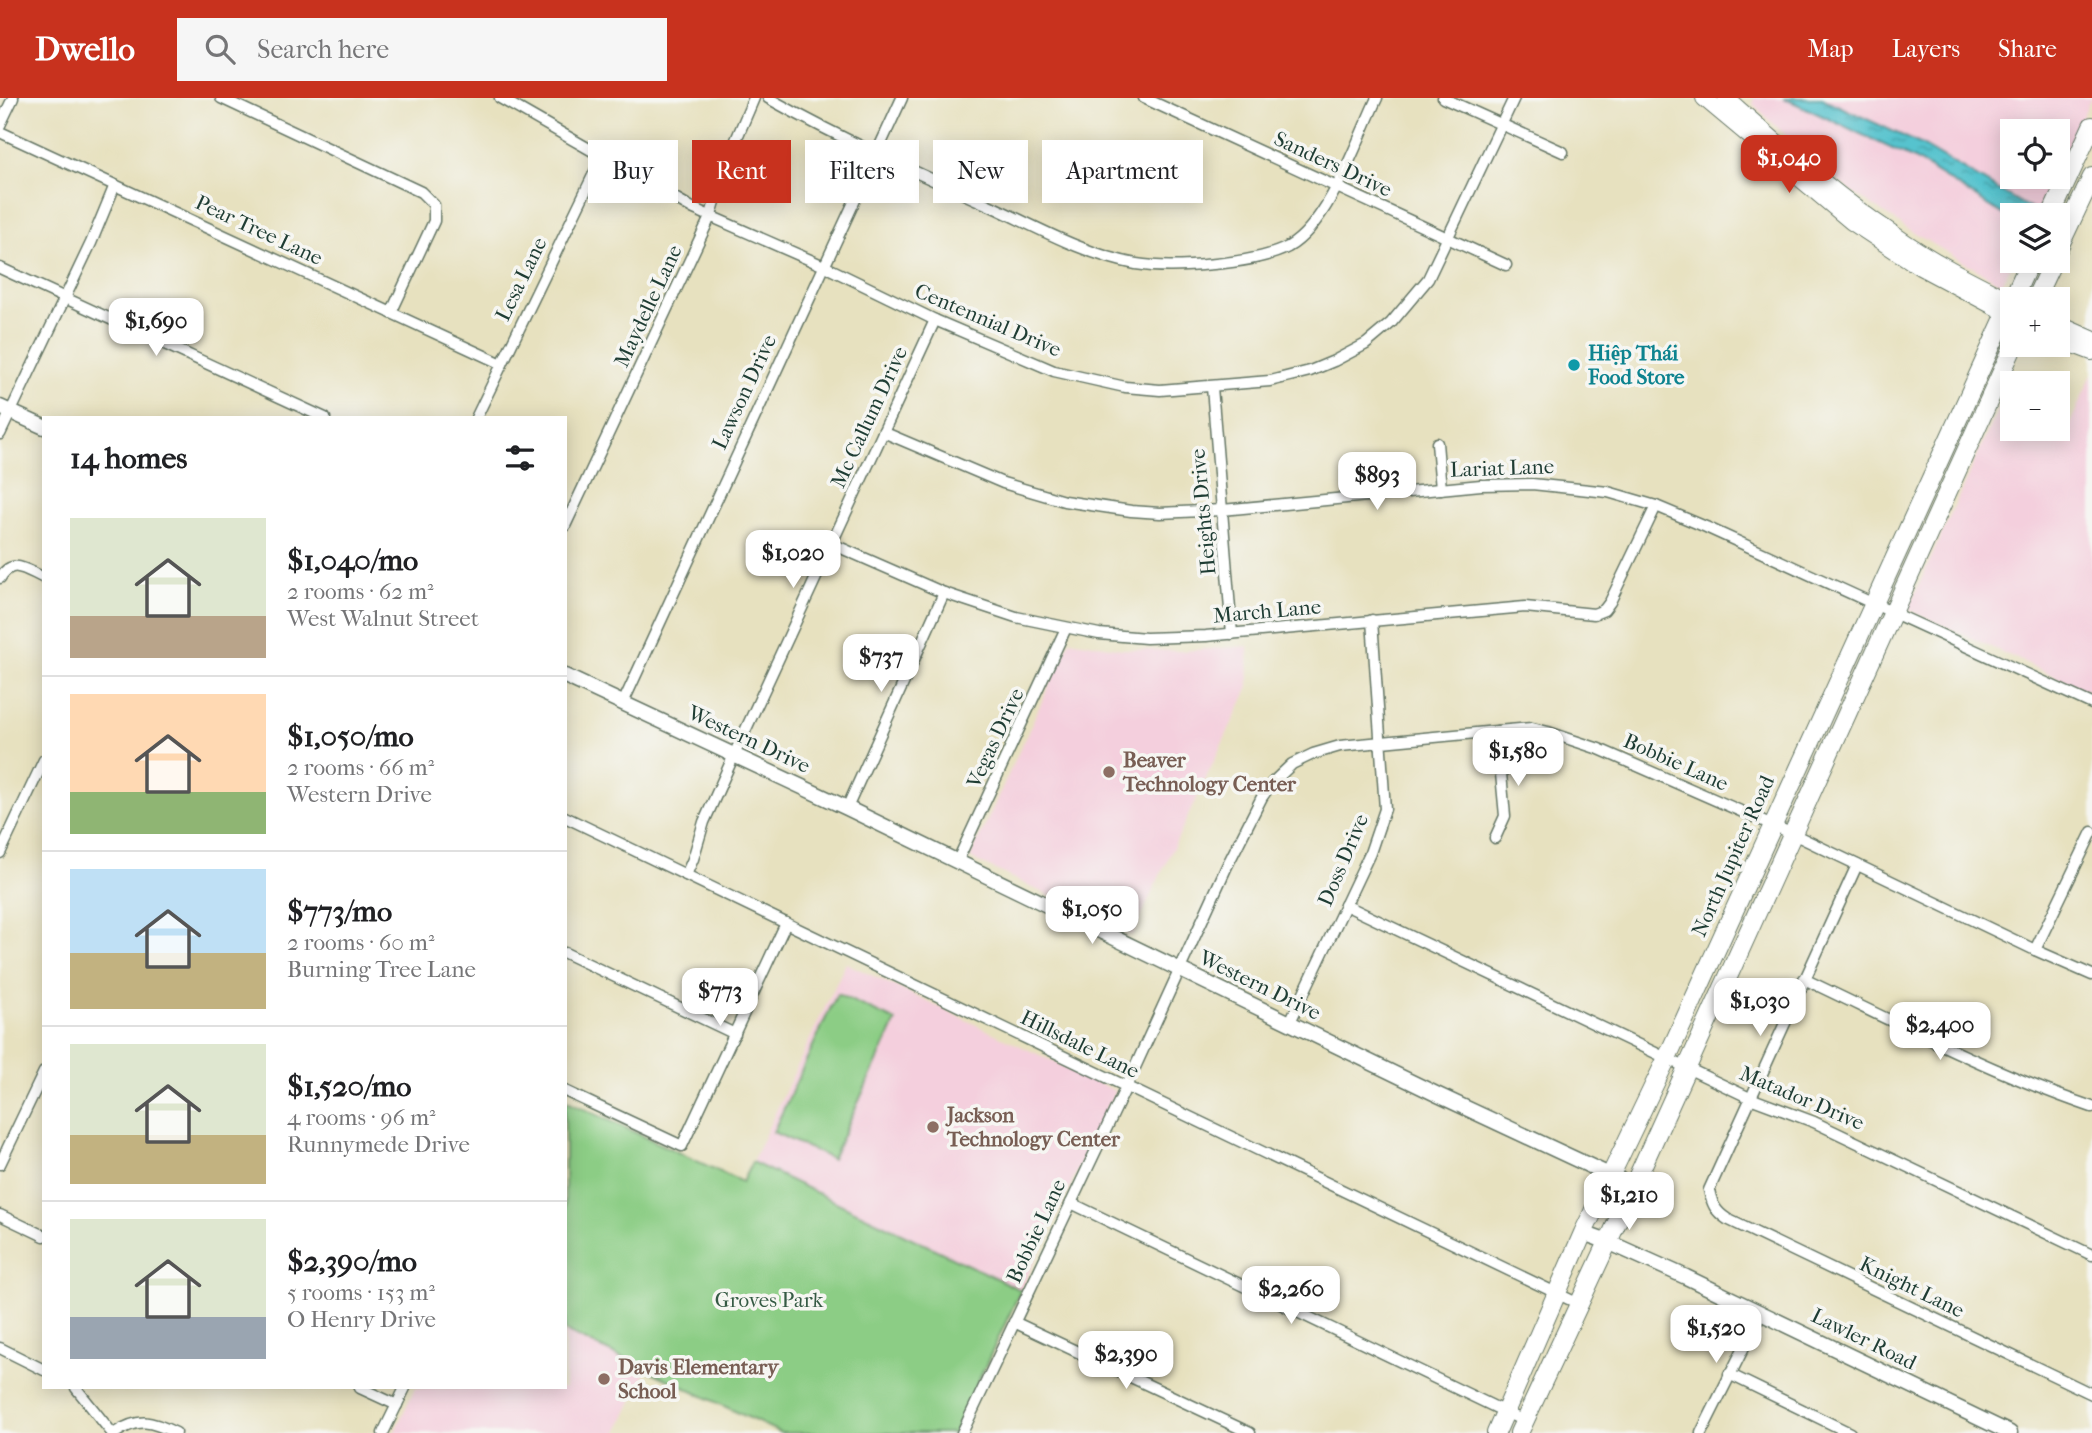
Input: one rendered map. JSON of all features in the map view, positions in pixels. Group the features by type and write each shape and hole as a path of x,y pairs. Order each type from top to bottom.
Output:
{"main road":[{"path":"1704,98 1725,103 1768,134 1829,195 2000,301"},
{"path":"1725,103 1800,180 1823,190 1887,247 2000,303"},
{"path":"2057,203 2092,126"},
{"path":"2070,224 2092,177"},
{"path":"2070,329 2092,339"},
{"name":"North Jupiter Road","path":"1496,1433 1583,1233 1667,1058 1771,826 2000,332"},
{"path":"2070,343 2092,352"},
{"path":"1521,1427 1608,1242 2009,357"},
{"path":"1933,475 1951,484"}],"street":[{"path":"0,125 13,98"},
{"path":"220,98 421,192 434,205 434,221 391,313"},
{"name":"Centennial Drive","path":"500,98 588,149"},
{"name":"Maydelle Lane","path":"567,523 711,215 727,161 754,98"},
{"path":"768,98 846,140"},
{"name":"Lawson Drive","path":"882,140 902,98"},
{"name":"Sanders Drive","path":"1144,98 1506,265"},
{"path":"919,174 1057,237 1137,264 1244,260 1287,247 1299,239 1324,211 1377,98"},
{"path":"1443,98 1563,152"},
{"name":"Centennial Drive","path":"678,201 824,266 935,320 1054,371 1125,387 1160,390 1270,381 1310,371 1334,361 1366,344 1391,323 1428,279 1514,98"},
{"name":"Pear Tree Lane","path":"0,132 502,364"},
{"name":"Lesa Lane","path":"477,416 588,184"},
{"path":"0,434 5,409 64,298 115,185"},
{"name":"Lawson Drive","path":"623,703 853,203"},
{"path":"0,268 321,416"},
{"name":"Mc Callum Drive","path":"686,875 694,859 704,822 734,755 935,320"},
{"name":"Heights Drive","path":"1212,387 1232,634"},
{"path":"5,409 42,427"},
{"name":"Lariat Lane","path":"883,432 1003,483 1064,501 1130,511 1160,513 1222,510 1480,485 1568,486 1608,492 1656,506 2092,704"},
{"path":"1437,443 1441,489"},
{"name":"March Lane","path":"832,544 944,593 1016,617 1066,628 1146,638 1232,634 1525,607 1594,614 1604,610 1611,602 1656,506"},
{"path":"0,578 6,568 11,566 42,577"},
{"path":"847,808 944,593"},
{"name":"Doss Drive","path":"1290,1023 1370,853 1385,809 1372,620"},
{"name":"Vegas Drive","path":"957,863 1066,628"},
{"name":"Western Drive","path":"567,677 847,808 1633,1186"},
{"name":"Bobbie Lane","path":"962,1433 1227,866 1272,783 1292,764 1313,754 1340,746 1532,728 1573,739 1793,834 2092,975"},
{"path":"1495,838 1505,816 1497,731"},
{"path":"0,853 40,775"},
{"name":"Hillsdale Lane","path":"567,818 1579,1304"},
{"path":"2035,950 2091,836"},
{"path":"1750,1098 1857,865"},
{"name":"Matador Drive","path":"1345,905 1750,1098 1814,1122 2092,1255"},
{"path":"567,1092 682,1146 786,923"},
{"path":"567,954 735,1034"},
{"path":"1804,979 1994,1070 2041,1090 2092,1107"},
{"path":"0,1164 42,1076"},
{"path":"31,1098 42,1103"},
{"name":"Knight Lane","path":"1750,1098 1709,1190 1711,1203 1717,1213 2092,1394"},
{"path":"1071,1203 1506,1413 1521,1427"},
{"path":"0,1214 42,1235"},
{"name":"Lawler Road","path":"1583,1233 1761,1313 2010,1433"},
{"path":"1701,1433 1761,1313"},
{"path":"1014,1322 1250,1433"},
{"path":"0,1348 42,1369"},
{"path":"1729,1374 1850,1433"},
{"path":"77,1389 113,1433 140,1421 157,1424 176,1433"},
{"path":"362,1389 397,1405"},
{"path":"383,1433 405,1389"}],"shaded area":[{"path":"1753,98 2091,98 2070,144 2070,119 2000,119 2000,189 2050,189 2044,203 2000,203 2000,273 2008,273 2002,284 1915,234 1852,192 1804,153 1753,104"},
{"path":"2092,374 2091,693 1908,609 2000,404 2000,441 2070,441 2070,424"},
{"name":"Beaver Technology Center","path":"1070,640 1122,649 1180,651 1248,646 1249,687 1132,935 970,858"},
{"name":"Jackson Technology Center","path":"846,963 1115,1091 1021,1290 752,1162"},
{"name":"Davis Elementary School","path":"567,1332 647,1369 617,1433 394,1433 415,1389 567,1389"}],"green space":[{"path":"837,994 896,1021 832,1159 773,1132"},
{"name":"Groves Park","path":"567,1101 742,1182 752,1162 1021,1290 954,1433 781,1433 567,1332"}],"water":[{"path":"1784,98 1822,98 1922,145 2021,203 2000,203 2000,213 1914,159"}],"place":[{"name":"Hiệp Thái Food Store","path":"1574,365"},
{"name":"Beaver Technology Center","path":"1109,772"},
{"name":"Jackson Technology Center","path":"933,1127"},
{"name":"Davis Elementary School","path":"604,1379"}]}
